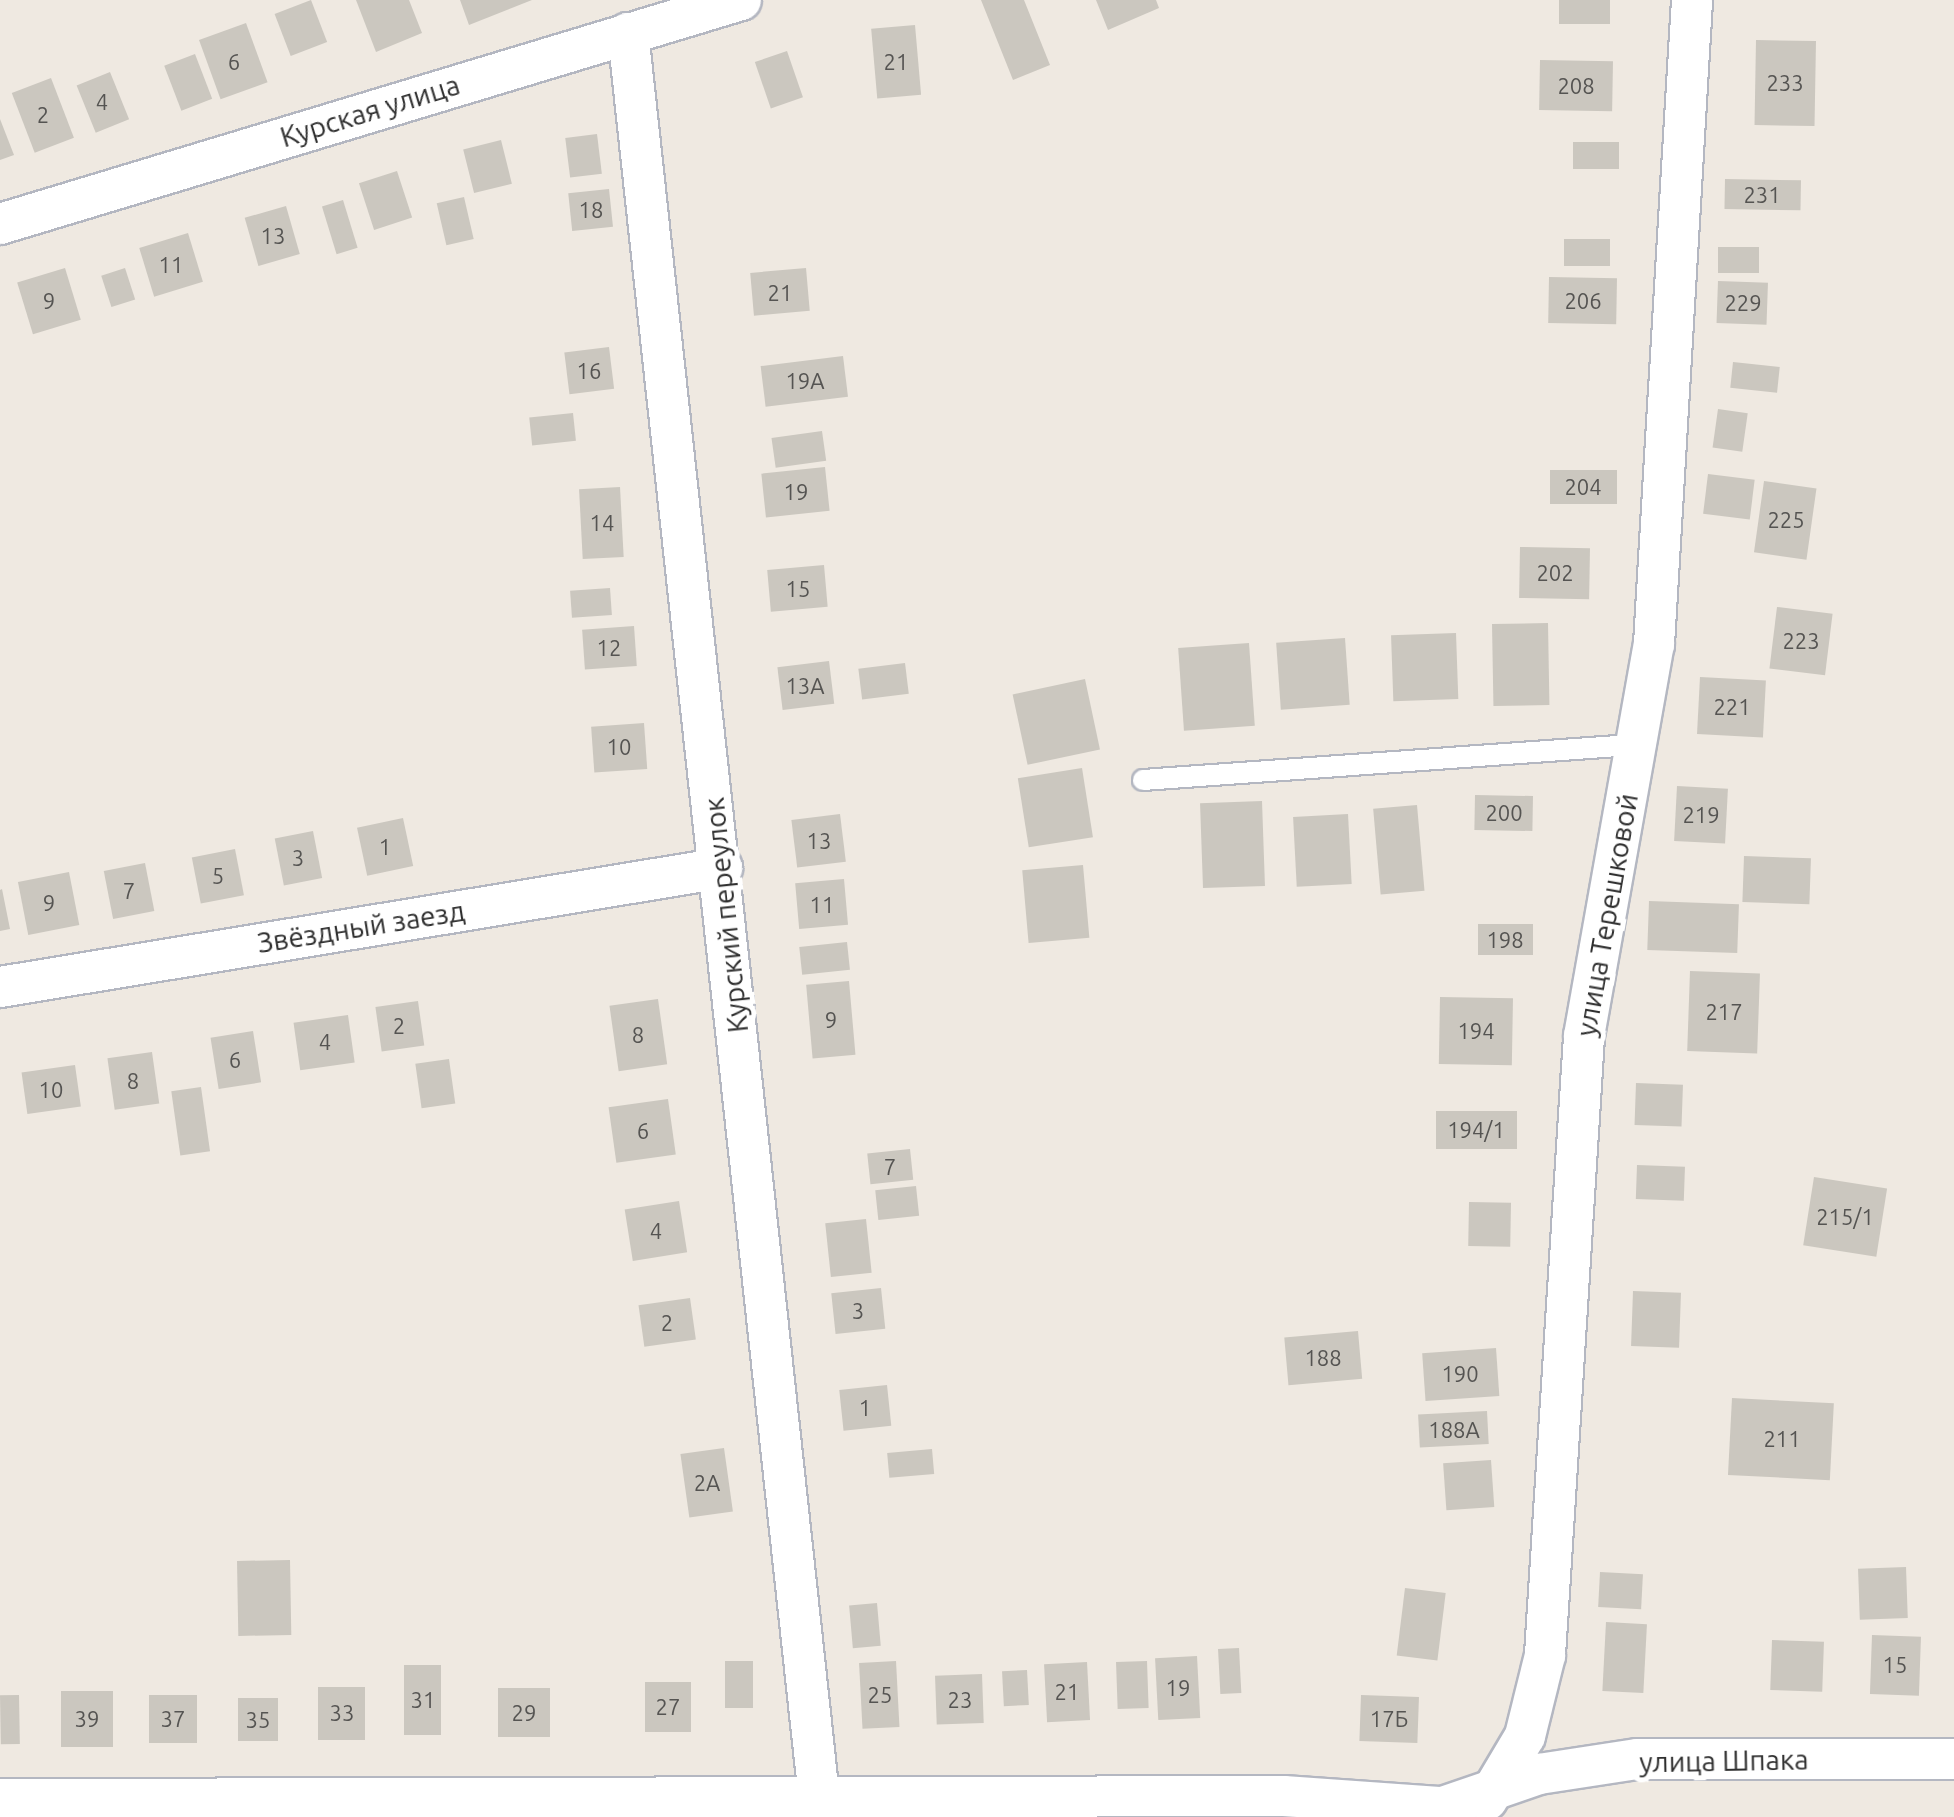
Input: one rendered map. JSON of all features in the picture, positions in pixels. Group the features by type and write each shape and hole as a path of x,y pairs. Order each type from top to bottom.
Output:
{"street":[{"name":"Курская улица","path":"0,224 741,0"},
{"name":"улица Терешковой","path":"1486,1802 1524,1736 1545,1655 1584,1036 1654,644 1692,0"},
{"name":"Курский переулок","path":"628,34 722,868 820,1796"},
{"name":"Звёздный заезд","path":"0,987 722,868"},
{"name":"улица Шпака","path":"0,1799 1284,1796 1443,1807 1486,1802 1637,1759 1954,1760"}],"lane":[{"path":"1142,780 1636,745"}],"building":[{"path":"311,0 327,42 291,56 275,14"},
{"path":"356,0 409,0 422,33 376,52"},
{"path":"460,0 532,0 469,25"},
{"path":"981,0 1024,0 1050,65 1013,80"},
{"path":"1096,0 1156,0 1159,8 1108,30"},
{"path":"1559,0 1610,0 1610,24 1559,24"},
{"path":"246,23 268,82 221,99 199,40"},
{"path":"915,25 921,95 877,99 871,29"},
{"path":"1756,40 1816,41 1815,126 1755,125"},
{"path":"787,51 803,97 771,108 755,62"},
{"path":"195,54 212,99 181,111 164,66"},
{"path":"1540,60 1613,61 1612,111 1539,110"},
{"path":"110,72 129,119 96,133 77,85"},
{"path":"51,78 74,138 35,153 12,93"},
{"path":"0,119 14,155 0,160"},
{"path":"597,134 602,174 570,178 565,138"},
{"path":"501,140 512,184 474,193 463,149"},
{"path":"1573,142 1619,142 1619,169 1573,169"},
{"path":"397,171 412,218 374,230 359,183"},
{"path":"1725,179 1801,180 1800,210 1724,209"},
{"path":"609,189 613,227 572,231 568,193"},
{"path":"464,197 474,239 446,245 437,203"},
{"path":"343,200 358,248 337,254 322,206"},
{"path":"286,206 300,254 258,266 245,218"},
{"path":"188,233 203,282 154,297 139,248"},
{"path":"1564,239 1610,239 1610,266 1564,266"},
{"path":"1718,247 1759,247 1759,273 1718,273"},
{"path":"65,268 81,320 33,334 17,283"},
{"path":"125,268 135,299 111,307 101,276"},
{"path":"806,268 810,311 754,316 750,273"},
{"path":"1549,277 1617,278 1616,324 1548,323"},
{"path":"1718,281 1768,283 1767,325 1717,323"},
{"path":"609,347 614,389 569,394 564,352"},
{"path":"843,356 848,397 766,407 761,366"},
{"path":"1733,362 1780,367 1777,393 1730,388"},
{"path":"1718,409 1748,413 1742,452 1713,448"},
{"path":"573,413 576,441 532,445 529,418"},
{"path":"822,431 826,461 776,468 771,438"},
{"path":"825,467 830,511 766,517 761,474"},
{"path":"1550,470 1617,470 1617,504 1550,504"},
{"path":"1708,474 1755,480 1750,519 1703,514"},
{"path":"1764,481 1816,488 1806,560 1754,552"},
{"path":"620,487 624,557 583,559 579,489"},
{"path":"1520,547 1590,548 1589,599 1519,598"},
{"path":"824,565 828,607 771,612 767,570"},
{"path":"610,588 612,615 572,618 570,591"},
{"path":"1777,607 1833,614 1825,675 1769,669"},
{"path":"1548,623 1549,705 1493,706 1492,624"},
{"path":"634,626 637,666 585,670 582,630"},
{"path":"1456,633 1458,699 1393,701 1391,635"},
{"path":"1345,638 1350,705 1281,710 1276,643"},
{"path":"1249,643 1255,726 1184,731 1178,648"},
{"path":"829,661 834,704 783,710 777,667"},
{"path":"905,663 909,694 862,699 858,669"},
{"path":"1700,677 1766,680 1763,737 1697,734"},
{"path":"1085,679 1100,749 1028,765 1013,694"},
{"path":"644,723 647,769 594,773 591,727"},
{"path":"1082,768 1093,837 1029,847 1018,778"},
{"path":"1677,786 1728,789 1725,844 1674,841"},
{"path":"1475,795 1533,796 1532,831 1474,830"},
{"path":"1262,801 1265,886 1203,888 1200,803"},
{"path":"1417,805 1424,891 1381,895 1373,809"},
{"path":"840,814 846,862 797,868 791,820"},
{"path":"1348,814 1352,884 1297,887 1293,817"},
{"path":"403,818 413,866 367,876 357,828"},
{"path":"313,831 322,878 284,886 275,838"},
{"path":"235,849 244,895 201,904 192,857"},
{"path":"1744,856 1811,858 1809,904 1742,902"},
{"path":"145,863 154,911 113,919 104,871"},
{"path":"1083,865 1089,938 1029,943 1022,870"},
{"path":"69,872 79,925 28,935 18,882"},
{"path":"844,879 848,925 799,929 795,883"},
{"path":"0,890 10,929 0,931"},
{"path":"1649,901 1739,904 1737,953 1647,950"},
{"path":"1478,924 1533,924 1533,955 1478,955"},
{"path":"847,942 850,970 802,975 799,947"},
{"path":"1690,971 1760,973 1757,1053 1687,1051"},
{"path":"849,981 855,1055 813,1058 806,985"},
{"path":"1440,997 1513,998 1512,1065 1439,1064"},
{"path":"658,999 667,1064 619,1071 609,1006"},
{"path":"418,1001 424,1046 382,1052 375,1007"},
{"path":"348,1015 355,1063 300,1070 294,1023"},
{"path":"253,1031 261,1082 219,1089 211,1038"},
{"path":"152,1052 159,1103 115,1110 107,1058"},
{"path":"449,1059 455,1104 422,1108 415,1064"},
{"path":"75,1065 81,1107 27,1114 22,1073"},
{"path":"1636,1083 1683,1085 1682,1127 1635,1125"},
{"path":"201,1087 210,1151 180,1156 171,1091"},
{"path":"668,1099 676,1154 616,1163 609,1107"},
{"path":"1436,1111 1517,1111 1517,1149 1436,1149"},
{"path":"910,1149 913,1180 870,1184 867,1153"},
{"path":"1637,1165 1685,1167 1684,1201 1636,1199"},
{"path":"1814,1177 1887,1189 1876,1257 1803,1245"},
{"path":"916,1186 919,1216 878,1220 875,1190"},
{"path":"679,1201 687,1252 633,1261 625,1210"},
{"path":"1469,1202 1511,1203 1510,1247 1468,1246"},
{"path":"866,1219 872,1273 831,1277 825,1223"},
{"path":"881,1288 885,1329 836,1334 831,1293"},
{"path":"1633,1291 1681,1293 1679,1348 1631,1346"},
{"path":"690,1298 696,1340 644,1347 639,1305"},
{"path":"1358,1331 1362,1379 1288,1385 1284,1337"},
{"path":"1496,1348 1499,1396 1426,1401 1422,1353"},
{"path":"887,1385 891,1426 844,1431 839,1390"},
{"path":"1732,1398 1834,1403 1830,1480 1728,1475"},
{"path":"1487,1411 1489,1444 1420,1448 1418,1415"},
{"path":"724,1448 733,1511 689,1518 680,1454"},
{"path":"932,1449 934,1474 889,1478 887,1453"},
{"path":"1491,1460 1494,1507 1446,1510 1443,1463"},
{"path":"290,1560 291,1635 238,1636 237,1561"},
{"path":"1906,1567 1908,1618 1860,1620 1858,1569"},
{"path":"1600,1572 1643,1574 1641,1609 1598,1607"},
{"path":"1405,1588 1446,1593 1437,1660 1397,1655"},
{"path":"877,1603 881,1646 853,1648 849,1605"},
{"path":"1606,1622 1647,1624 1643,1693 1602,1691"},
{"path":"1872,1635 1921,1637 1919,1696 1870,1694"},
{"path":"1772,1640 1824,1642 1822,1692 1770,1690"},
{"path":"1239,1648 1241,1693 1220,1694 1218,1649"},
{"path":"1197,1656 1200,1718 1158,1720 1155,1658"},
{"path":"725,1661 753,1661 753,1708 725,1708"},
{"path":"896,1661 899,1727 863,1729 859,1663"},
{"path":"1147,1661 1149,1708 1118,1709 1116,1662"},
{"path":"1087,1662 1090,1720 1047,1722 1044,1664"},
{"path":"404,1665 441,1665 441,1735 404,1735"},
{"path":"1027,1670 1029,1705 1004,1706 1002,1671"},
{"path":"982,1674 984,1723 937,1725 935,1676"},
{"path":"645,1682 691,1682 691,1732 645,1732"},
{"path":"318,1687 365,1687 365,1740 318,1740"},
{"path":"498,1688 550,1688 550,1737 498,1737"},
{"path":"61,1691 113,1691 113,1747 61,1747"},
{"path":"0,1695 19,1695 20,1744 1,1744"},
{"path":"149,1695 197,1695 197,1743 149,1743"},
{"path":"1361,1695 1419,1697 1417,1743 1359,1741"},
{"path":"238,1698 278,1698 278,1741 238,1741"}]}
